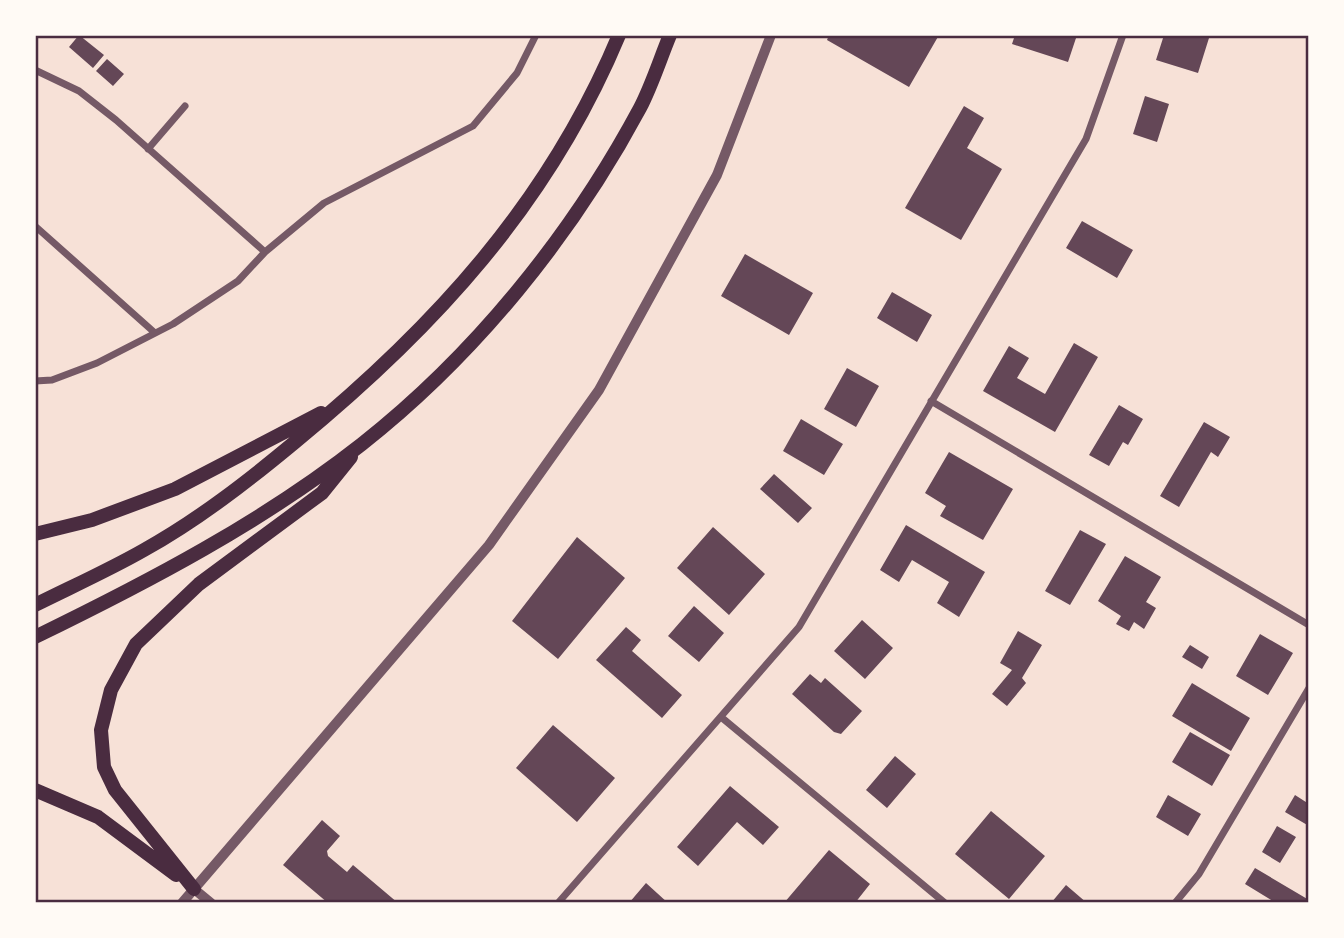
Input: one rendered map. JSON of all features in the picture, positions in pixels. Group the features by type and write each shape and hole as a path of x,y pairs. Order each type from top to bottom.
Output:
{"highway":[{"path":"35,605 146,549 243,485 347,399 456,292 535,195 607,64 619,35"},
{"path":"35,638 176,565 288,496 362,443 439,376 523,283 588,195 641,106 670,35"},
{"path":"35,534 92,520 176,489 347,399"},
{"path":"194,889 121,799 104,767 101,730 111,690 135,643 199,584 322,493 362,443"},
{"path":"35,790 98,817 194,889"}],"street":[{"path":"35,381 52,380 97,363 155,333 238,281 265,252 324,203 473,126 517,73 536,35"},
{"path":"182,903 489,545 600,390 717,174 771,35"},
{"path":"558,903 799,627 1086,139 1123,35"},
{"path":"35,70 79,91 265,252"},
{"path":"148,149 185,106"},
{"path":"35,226 155,333"},
{"path":"932,401 1309,625"},
{"path":"1175,903 1199,874 1309,688"},
{"path":"721,717 945,903"},
{"path":"194,889 211,903"}],"building":[{"path":"79,35 104,55 93,68 69,47"},
{"path":"829,35 939,35 909,87 827,40"},
{"path":"1015,35 1077,35 1068,62 1012,44"},
{"path":"1164,35 1209,38 1198,73 1156,60"},
{"path":"107,59 124,74 113,86 96,71"},
{"path":"1145,96 1169,104 1157,142 1133,134"},
{"path":"964,106 984,118 967,148 1002,169 961,240 905,208"},
{"path":"1082,221 1133,250 1117,278 1066,248"},
{"path":"745,254 813,293 789,335 721,296"},
{"path":"892,292 932,315 917,342 877,318"},
{"path":"1074,343 1098,357 1055,432 983,391 1009,346 1029,358 1017,378 1045,394"},
{"path":"847,368 879,386 856,427 824,409"},
{"path":"1119,405 1143,419 1128,445 1123,442 1109,466 1089,455"},
{"path":"801,419 843,444 824,475 783,451"},
{"path":"1204,422 1230,437 1218,457 1211,452 1179,507 1160,496"},
{"path":"949,452 1013,489 983,540 940,516 946,506 925,493"},
{"path":"774,474 812,508 798,523 760,489"},
{"path":"906,525 985,572 959,617 937,603 949,582 912,560 899,582 880,570"},
{"path":"713,527 765,574 729,615 677,568"},
{"path":"1080,530 1106,544 1070,605 1045,591"},
{"path":"577,537 625,578 558,659 512,621"},
{"path":"1125,556 1161,577 1146,602 1156,608 1144,629 1134,622 1129,631 1116,624 1121,616 1098,601"},
{"path":"694,606 724,633 699,662 668,636"},
{"path":"862,620 893,648 865,679 834,651"},
{"path":"626,627 641,640 632,651 682,695 662,718 596,660"},
{"path":"1018,631 1042,645 1022,678 1026,683 1007,706 992,694 1012,670 1000,663"},
{"path":"1260,634 1293,653 1268,695 1236,676"},
{"path":"1190,645 1209,657 1202,669 1182,657"},
{"path":"810,674 821,683 825,678 862,711 841,734 834,732 792,694"},
{"path":"1192,683 1250,718 1231,751 1172,716"},
{"path":"553,725 615,778 577,822 516,768"},
{"path":"1190,732 1230,755 1212,786 1172,762"},
{"path":"895,756 916,774 887,808 866,790"},
{"path":"730,786 779,827 763,845 737,822 698,866 677,847"},
{"path":"1168,795 1201,814 1188,836 1156,817"},
{"path":"1295,795 1309,804 1309,826 1285,812"},
{"path":"991,811 1045,856 1009,899 955,854"},
{"path":"322,820 340,836 327,851 328,856 347,872 353,865 398,903 328,903 283,865"},
{"path":"1277,826 1296,837 1280,863 1262,852"},
{"path":"829,850 870,884 855,903 784,903"},
{"path":"1255,868 1309,900 1308,903 1276,903 1245,884"},
{"path":"646,883 668,903 629,903"},
{"path":"1066,885 1087,903 1051,903"}]}
